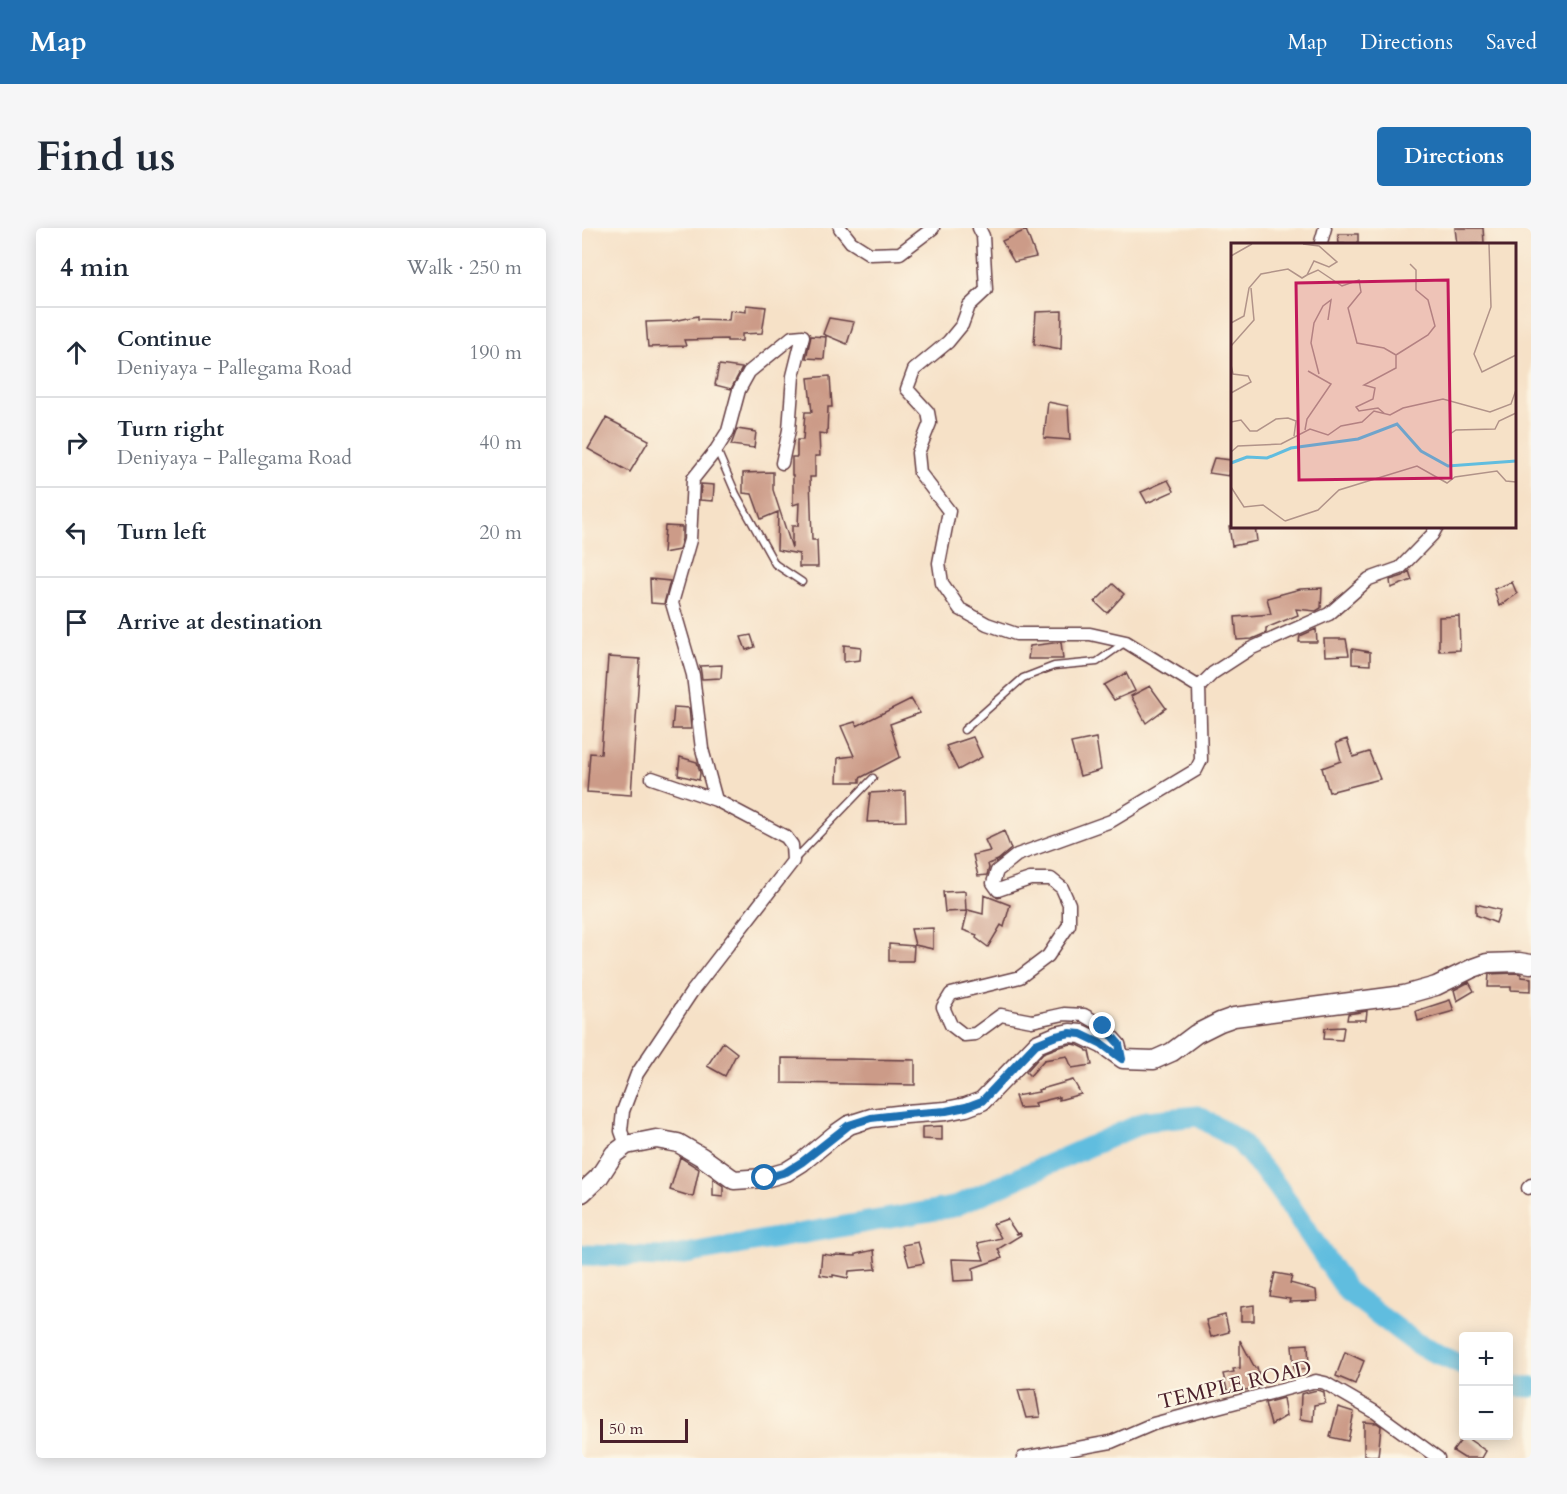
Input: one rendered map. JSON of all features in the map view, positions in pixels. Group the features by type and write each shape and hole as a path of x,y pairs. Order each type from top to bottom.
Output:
{"main road":[{"path":"582,1192 599,1177 614,1154 626,1145 656,1139 678,1143 734,1180 765,1178 786,1172 849,1125 871,1118 946,1111 982,1101 1036,1044 1056,1036 1070,1033 1081,1034 1102,1044 1122,1059 1154,1060 1172,1052 1196,1034 1234,1017 1404,995 1436,986 1487,963 1531,964"}],"street":[{"path":"840,228 851,242 870,254 900,253 933,228"},
{"path":"979,228 983,236 986,290 969,306 962,325 948,342 914,370 907,389 928,412 930,423 918,453 920,473 949,511 939,563 942,583 960,609 987,624 1016,634 1090,634 1126,642 1199,687"},
{"path":"1322,243 1325,228"},
{"path":"716,800 702,749 693,675 672,603 690,540 693,479 717,450 728,431 739,390 749,372 792,337 803,336 793,376 789,430 782,463"},
{"path":"1122,1059 1119,1044 1103,1026 1084,1015 1064,1014 1032,1021 1000,1015 975,1034 964,1035 951,1025 944,1007 951,994 1020,977 1048,956 1069,925 1069,904 1062,888 1051,879 1030,879 998,890 993,883 997,871 1017,855 1111,821 1196,770 1201,760 1199,687 1213,673 1250,648 1329,614 1369,579 1400,568 1432,536 1436,528"},
{"path":"626,1145 621,1131 623,1111 637,1074 691,993 793,861 792,845 786,837 716,800 652,778"},
{"name":"TEMPLE ROAD","path":"1023,1458 1111,1442 1153,1424 1316,1381 1325,1383 1375,1412 1438,1458"}],"lane":[{"path":"717,450 736,494 775,564 802,582"},
{"path":"964,730 1023,678 1054,666 1097,662 1126,642"},
{"path":"793,861 873,778"}],"building":[{"path":"1455,228 1483,228 1484,243 1457,243"},
{"path":"1026,230 1036,257 1014,262 1002,241"},
{"path":"1338,234 1358,234 1358,243 1339,243"},
{"path":"746,305 766,307 762,333 742,334 742,341 684,340 686,346 648,347 646,322 674,321 698,316 698,319 729,320 730,310 746,312"},
{"path":"1062,311 1061,349 1034,344 1036,312"},
{"path":"829,318 854,322 847,344 823,334"},
{"path":"811,336 826,337 824,359 806,358"},
{"path":"719,365 742,368 731,389 715,385"},
{"path":"830,376 832,407 828,407 827,434 819,433 820,456 815,456 815,477 810,477 812,540 817,540 818,567 799,567 799,554 777,550 778,512 761,519 752,494 743,493 743,473 773,472 773,490 792,548 792,526 798,526 799,503 793,505 792,457 797,457 797,440 803,440 805,412 812,412 808,378"},
{"path":"1048,402 1068,406 1070,440 1044,438"},
{"path":"606,418 649,440 630,472 588,449"},
{"path":"737,429 756,432 754,448 731,445"},
{"path":"1214,458 1231,460 1229,476 1209,473"},
{"path":"1168,480 1174,491 1147,503 1141,492"},
{"path":"701,484 714,485 713,501 700,500"},
{"path":"665,526 682,527 679,550 663,553"},
{"path":"1229,526 1231,528 1255,528 1257,541 1232,546"},
{"path":"1409,571 1412,580 1391,588 1390,580 1403,576"},
{"path":"650,579 670,581 664,604 651,603"},
{"path":"1512,582 1517,594 1499,606 1494,589"},
{"path":"1113,584 1124,594 1107,613 1095,602"},
{"path":"1322,588 1321,608 1316,611 1296,609 1298,615 1266,628 1266,633 1252,639 1237,640 1235,617 1271,614 1267,598 1300,589"},
{"path":"1459,616 1460,650 1439,651 1439,617"},
{"path":"1316,629 1317,642 1299,642 1300,636"},
{"path":"751,635 755,647 746,650 741,637"},
{"path":"1324,639 1346,639 1349,655 1325,656"},
{"path":"1061,642 1063,659 1028,659 1030,646"},
{"path":"844,645 861,647 860,660 844,662"},
{"path":"1352,649 1370,652 1370,665 1352,664"},
{"path":"608,657 640,659 631,795 587,792 590,753 601,754"},
{"path":"722,665 721,678 702,679 700,666"},
{"path":"1126,673 1135,691 1114,700 1104,685"},
{"path":"1150,686 1166,708 1146,723 1131,696"},
{"path":"911,699 920,713 890,724 900,757 860,778 860,782 837,782 838,758 854,756 841,726 855,722 857,726"},
{"path":"674,707 689,708 691,729 672,729"},
{"path":"973,737 982,757 958,770 946,746"},
{"path":"1096,738 1101,770 1080,776 1071,743"},
{"path":"1347,739 1353,757 1369,752 1380,779 1329,792 1322,768 1341,761 1336,743"},
{"path":"680,757 697,762 699,780 678,775"},
{"path":"905,791 906,821 867,822 870,793"},
{"path":"1004,831 1011,849 998,860 988,864 987,875 978,876 973,855 990,851 985,840"},
{"path":"965,891 966,911 945,912 943,892"},
{"path":"984,895 1010,905 1004,927 1001,925 988,947 976,938 977,935 963,930 968,910 983,914"},
{"path":"1476,904 1500,910 1496,923 1476,915"},
{"path":"933,928 933,949 915,945 911,929"},
{"path":"889,944 914,946 913,961 889,961"},
{"path":"1518,973 1521,977 1531,978 1531,991 1511,990 1511,987 1488,987 1489,974"},
{"path":"1469,982 1474,991 1457,1001 1454,990"},
{"path":"1450,1000 1454,1011 1418,1021 1416,1011"},
{"path":"1367,1011 1366,1020 1347,1020 1348,1014"},
{"path":"1344,1027 1342,1040 1324,1039 1325,1028"},
{"path":"723,1042 737,1053 725,1076 707,1066"},
{"path":"1071,1044 1089,1051 1092,1065 1072,1068 1067,1056 1044,1060 1030,1076 1026,1072 1043,1053"},
{"path":"782,1058 915,1060 915,1085 782,1083"},
{"path":"1073,1080 1081,1094 1034,1103 1036,1107 1019,1108 1015,1096 1039,1092 1038,1090"},
{"path":"942,1126 942,1140 922,1139 922,1127"},
{"path":"680,1157 699,1169 693,1197 670,1190"},
{"path":"713,1179 723,1186 723,1197 713,1196"},
{"path":"1007,1219 1017,1234 1021,1235 998,1249 1002,1258 973,1268 974,1280 954,1281 952,1259 984,1260 978,1243 1001,1238 993,1224"},
{"path":"918,1242 924,1263 909,1266 903,1245"},
{"path":"874,1250 876,1269 849,1271 848,1278 820,1275 822,1254 856,1256 856,1254"},
{"path":"1275,1273 1292,1276 1290,1283 1316,1290 1317,1301 1289,1302 1290,1299 1270,1296"},
{"path":"1254,1305 1254,1321 1241,1321 1241,1307"},
{"path":"1225,1315 1229,1332 1211,1337 1206,1320"},
{"path":"1240,1340 1255,1368 1257,1367 1262,1387 1228,1393 1223,1374 1240,1368"},
{"path":"1308,1344 1309,1369 1294,1370 1292,1345"},
{"path":"1345,1352 1364,1361 1355,1384 1336,1376"},
{"path":"1035,1389 1040,1417 1026,1418 1018,1390"},
{"path":"1317,1390 1324,1392 1325,1403 1314,1405 1313,1421 1300,1419 1301,1394"},
{"path":"1283,1398 1286,1416 1271,1425 1265,1403"},
{"path":"1338,1407 1354,1412 1348,1441 1330,1437"},
{"path":"1364,1422 1377,1423 1381,1426 1378,1457 1364,1455"},
{"path":"1461,1440 1470,1440 1486,1451 1482,1458 1464,1458 1453,1451"}],"waterway":[{"path":"582,1255 668,1257 953,1207 1147,1121 1198,1116 1238,1140 1277,1186 1347,1291 1420,1346 1459,1364"},
{"path":"1513,1386 1531,1387"}],"route":[{"path":"765,1178 786,1172 802,1162 849,1125 871,1118 946,1111 982,1101 1036,1044 1056,1036 1070,1033 1081,1034 1102,1044 1122,1059 1119,1044 1103,1026"}]}
